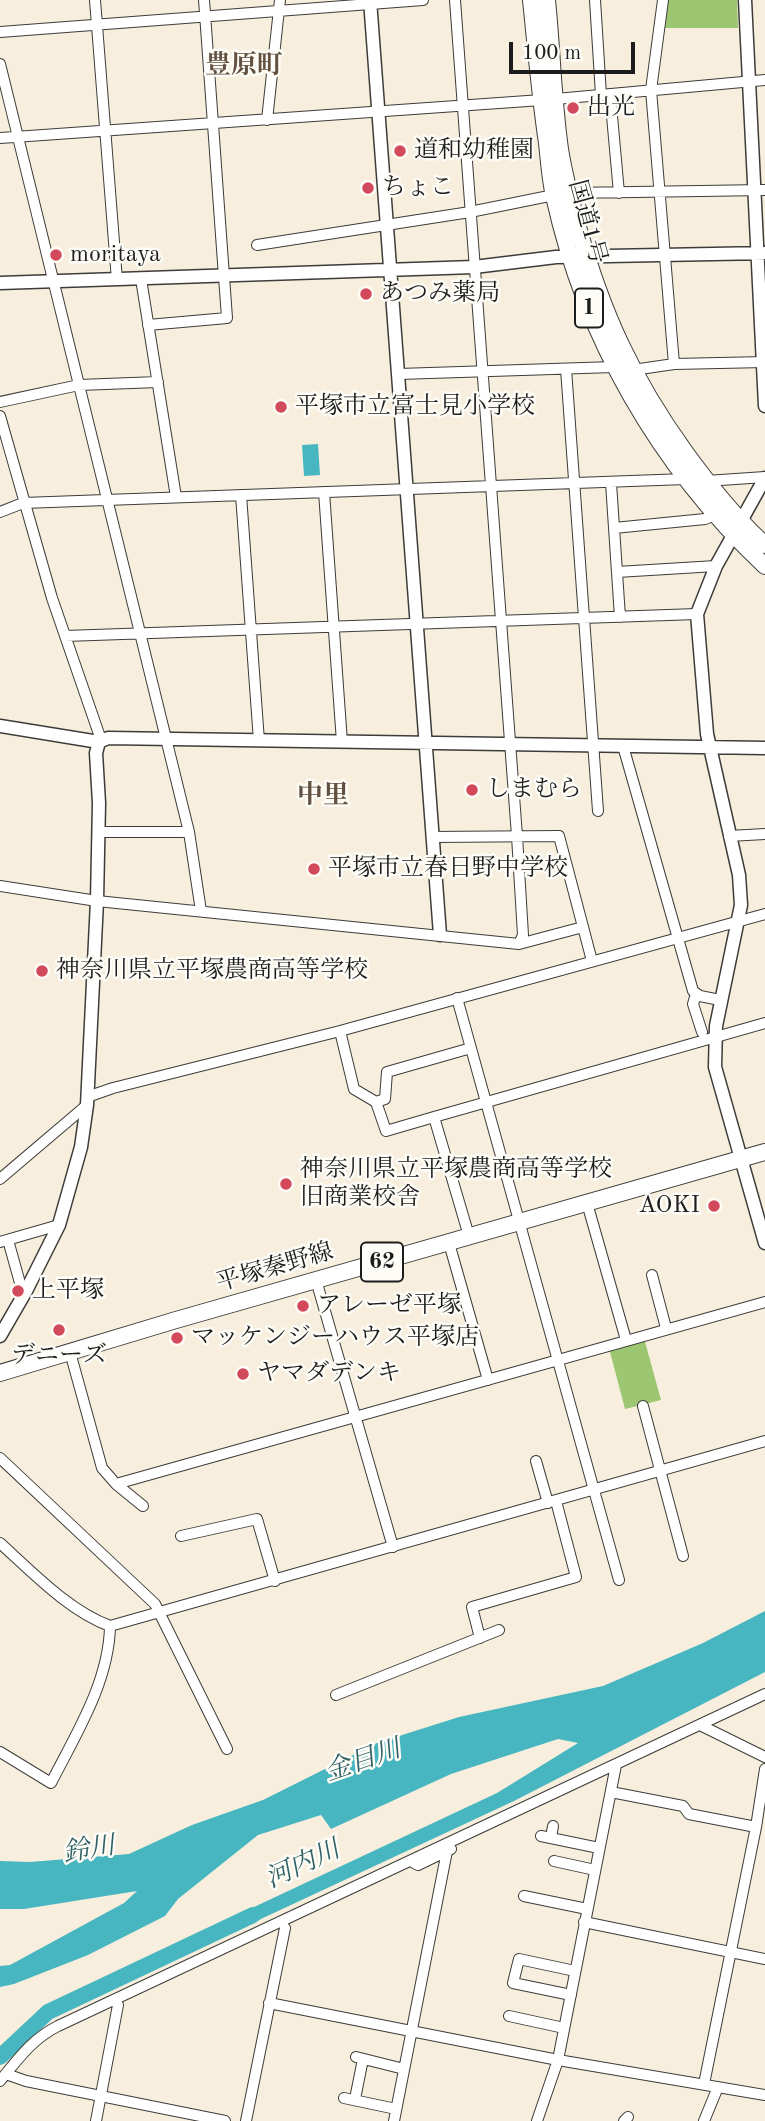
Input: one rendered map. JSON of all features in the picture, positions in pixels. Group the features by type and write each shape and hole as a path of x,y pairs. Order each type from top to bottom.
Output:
{"main road":[{"name":"国道1号","path":"531,0 561,194 579,257 588,304 614,367 645,422 686,480 715,515 765,545"},
{"name":"国道1号","path":"547,0 548,99"},
{"name":"国道1号","path":"579,257 657,414 765,566"},
{"name":"平塚秦野線","path":"0,1374 316,1280 765,1152"}],"street":[{"path":"95,0 117,280"},
{"path":"148,325 227,317 204,0"},
{"path":"267,120 281,0"},
{"path":"0,32 423,0"},
{"path":"455,0 517,836 523,934 519,944"},
{"path":"595,0 619,192"},
{"path":"663,0 651,90 674,364"},
{"path":"746,0 749,80 760,191 765,406"},
{"path":"371,3 440,935"},
{"path":"0,64 189,832 201,911"},
{"path":"0,138 463,106 765,80"},
{"path":"257,245 470,212 561,194 760,191"},
{"path":"0,283 391,271 474,267 531,259 761,253"},
{"path":"141,279 176,497"},
{"path":"633,370 674,364 764,362"},
{"path":"399,374 614,367"},
{"path":"566,369 598,811"},
{"path":"0,402 79,385 158,382"},
{"path":"0,416 23,503 99,734 96,753 99,832 97,901 87,1101 81,1147 59,1225 0,1336"},
{"path":"706,481 765,478"},
{"path":"765,478 716,566 697,614 709,748 738,876 741,905 720,1000 715,1037 715,1067 765,1243"},
{"path":"0,512 23,503 107,499 686,480"},
{"path":"611,483 621,617"},
{"path":"324,492 342,742"},
{"path":"241,495 259,741"},
{"path":"614,528 705,519 715,515"},
{"path":"617,572 716,566"},
{"path":"65,636 697,614"},
{"path":"0,726 99,742 108,738 765,748"},
{"path":"623,746 677,938 696,994 693,1004 702,1032"},
{"path":"99,832 189,832"},
{"path":"729,836 765,834"},
{"path":"432,837 559,836 592,961"},
{"path":"0,886 97,901 519,944 583,927"},
{"path":"0,1179 87,1101 113,1088 340,1031 765,914"},
{"path":"696,994 720,1000"},
{"path":"457,998 619,1580"},
{"path":"340,1031 354,1089 376,1102 386,1131 765,1023"},
{"path":"376,1102 384,1099 387,1072 471,1048"},
{"path":"433,1117 469,1236"},
{"path":"587,1203 625,1340"},
{"path":"26,1291 20,1283 4,1241 59,1225"},
{"path":"449,1243 488,1380"},
{"path":"652,1275 666,1328"},
{"path":"316,1280 393,1547"},
{"path":"116,1484 765,1302"},
{"path":"70,1352 102,1468 116,1484 143,1506"},
{"path":"643,1406 683,1556"},
{"path":"0,1543 55,1592 101,1623 110,1626 765,1441"},
{"path":"0,1458 155,1604 227,1749"},
{"path":"480,1638 472,1607 576,1577 536,1461"},
{"path":"181,1536 257,1519 275,1581"},
{"path":"0,1752 51,1783 90,1707 106,1661 110,1626"},
{"path":"337,1695 499,1630"},
{"path":"225,2121 3,2077 21,2053 40,2036 765,1694"},
{"path":"700,1725 765,1757"},
{"path":"537,2121 558,2060 616,1765"},
{"path":"704,2084 759,1824 765,1769"},
{"path":"611,1791 683,1805 689,1814 759,1824"},
{"path":"553,1826 546,1837 599,1848"},
{"path":"411,1861 418,1865 469,1839 475,1831"},
{"path":"394,2121 447,1851"},
{"path":"554,1861 595,1870"},
{"path":"524,1896 587,1909"},
{"path":"252,1936 259,1938 285,1928 302,1919 304,1911"},
{"path":"584,1922 765,1959"},
{"path":"246,2121 285,1928"},
{"path":"571,1994 513,1983 519,1959 575,1971"},
{"path":"76,2018 84,2020 118,2005 149,1990 152,1983"},
{"path":"269,2003 558,2060 765,2095"},
{"path":"96,2121 118,2005"},
{"path":"509,2016 564,2028"},
{"path":"396,2109 349,2098 359,2058 404,2069"},
{"path":"704,2121 718,2087"}],"green space":[{"path":"667,0 737,0 738,28 664,28"},
{"path":"644,1338 661,1400 625,1409 609,1348"}],"water":[{"path":"318,444 320,475 304,476 302,445"},
{"name":"金目川","path":"765,1611 765,1672 514,1801 233,1932 237,1915 497,1793 578,1743 558,1739 451,1774 331,1829 321,1815 258,1835 178,1899 165,1916 88,1955 0,1987 0,1966 10,1965 124,1903 137,1891 24,1909 0,1909 0,1861 30,1862 129,1854 192,1825 263,1800 377,1743 459,1717 603,1686 703,1643"}],"waterway":[{"name":"河内川","path":"0,2057 48,2012 253,1915"}],"place":[{"name":"出光","path":"573,108"},
{"name":"道和幼稚園","path":"400,151"},
{"name":"ちょこ","path":"368,188"},
{"name":"moritaya","path":"56,255"},
{"name":"あつみ薬局","path":"366,294"},
{"name":"平塚市立富士見小学校","path":"281,407"},
{"name":"しまむら","path":"472,790"},
{"name":"平塚市立春日野中学校","path":"314,869"},
{"name":"神奈川県立平塚農商高等学校","path":"42,971"},
{"name":"神奈川県立平塚農商高等学校 旧商業校舎","path":"286,1184"},
{"name":"AOKI","path":"714,1206"},
{"name":"上平塚","path":"18,1291"},
{"name":"アレーゼ平塚","path":"303,1306"},
{"name":"デニーズ","path":"59,1330"},
{"name":"マッケンジーハウス平塚店","path":"177,1338"},
{"name":"ヤマダデンキ","path":"243,1374"}],"district":[{"name":"豊原町","path":"244,66"},
{"name":"中里","path":"323,796"}],"water label":[{"name":"鈴川","path":"89,1850"}]}
